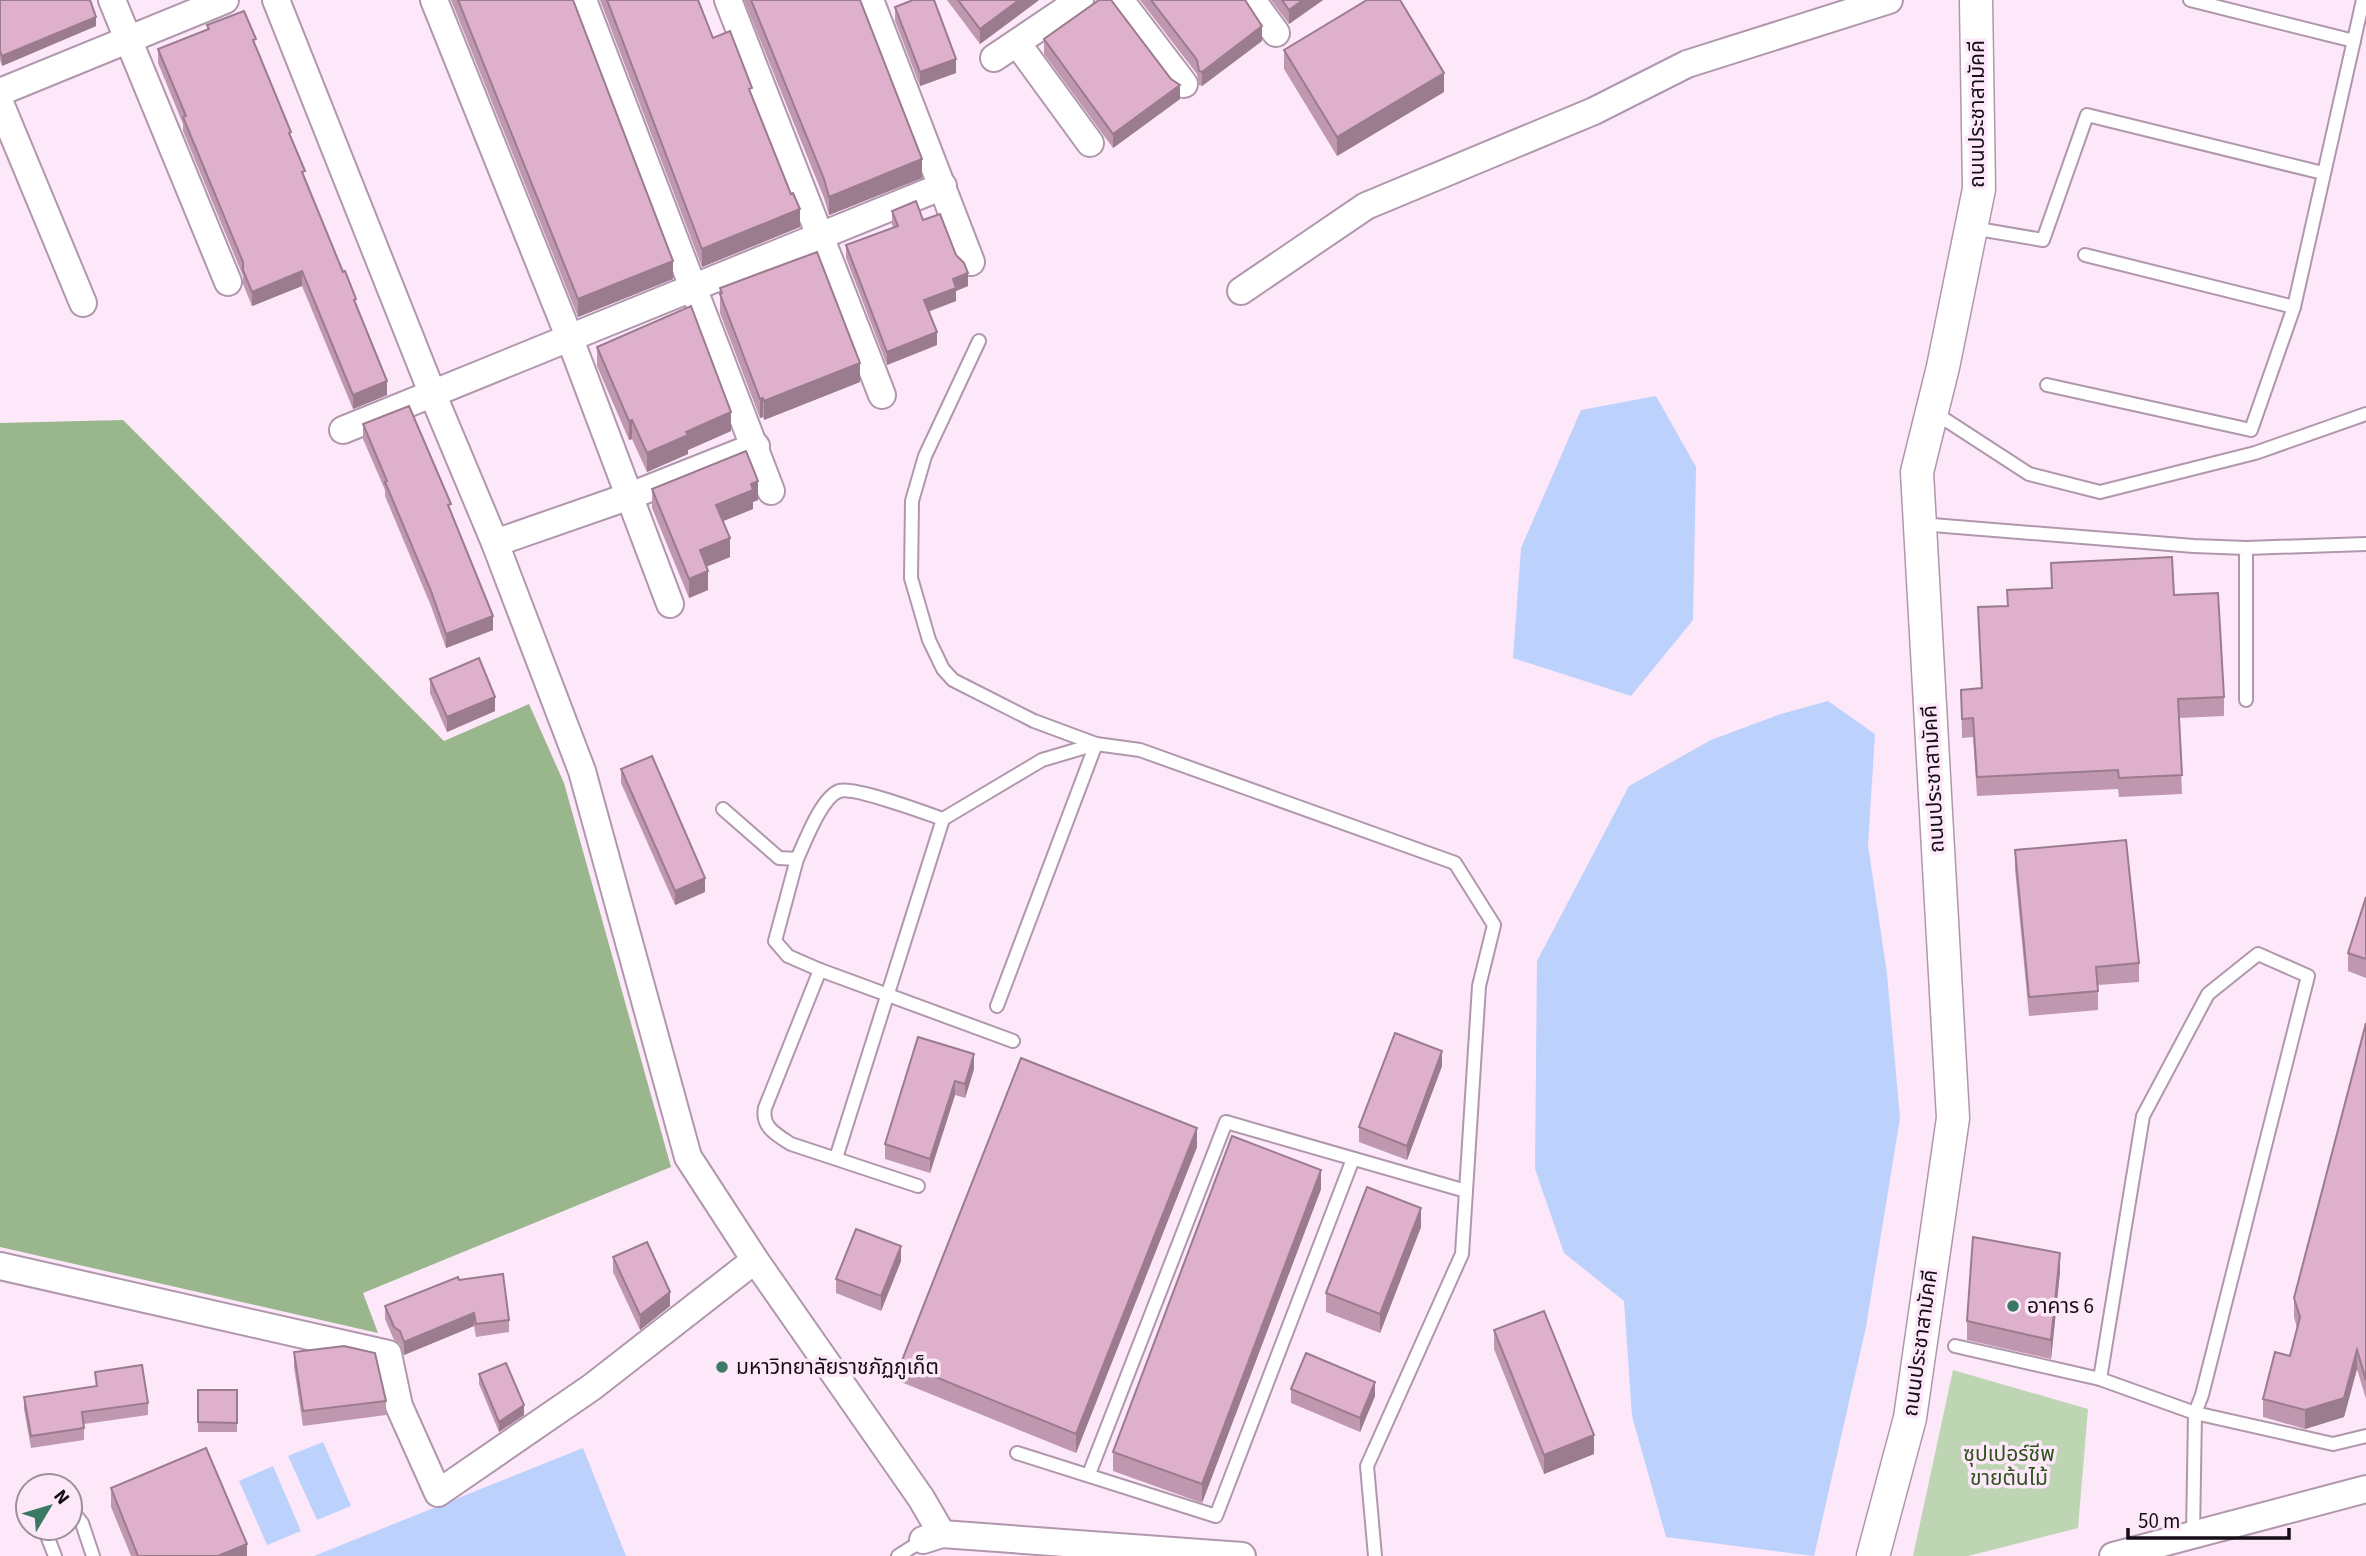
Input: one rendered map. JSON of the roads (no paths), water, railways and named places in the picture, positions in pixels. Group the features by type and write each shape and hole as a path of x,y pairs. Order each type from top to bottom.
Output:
{"street":[{"path":"112,0 228,282"},
{"path":"0,92 225,0"},
{"path":"276,0 433,395 495,543 582,771 688,1157 755,1260 921,1498 933,1537 1242,1556"},
{"path":"434,0 570,339 670,604"},
{"path":"583,0 771,491"},
{"path":"729,0 882,395"},
{"path":"870,0 971,262"},
{"path":"994,58 1080,0"},
{"path":"1121,0 1184,84"},
{"path":"1252,0 1276,33"},
{"path":"1241,291 1366,206 1594,110 1687,64 1889,0"},
{"name":"ถนนประชาสามัคคี","path":"1873,1556 1910,1418 1953,1118 1917,472 1979,190 1976,0"},
{"path":"1017,43 1090,143"},
{"path":"0,103 83,303"},
{"path":"343,430 943,186"},
{"path":"495,543 630,496 756,446"},
{"path":"0,1266 388,1354 399,1406 438,1493 592,1387 755,1260"},
{"path":"2112,1556 2366,1489"}],"lane":[{"path":"2190,0 2354,41"},
{"path":"2047,386 2251,430 2294,307 2362,0"},
{"path":"1971,228 2043,240 2087,115 2323,173"},
{"path":"2085,255 2294,307"},
{"path":"979,341 925,456 912,501 911,578 929,640 943,669 953,680 1034,721 1096,744 1140,750 1455,863 1494,925 1479,986 1462,1254 1367,1466 1375,1556"},
{"path":"1932,410 2029,474 2100,492 2255,453 2366,414"},
{"path":"1919,524 2246,548 2366,544"},
{"path":"2246,548 2246,700"},
{"path":"836,1158 943,819 1042,760 1096,744"},
{"path":"997,1006 1096,744"},
{"path":"943,819 856,791 840,791 827,802 797,859 775,941 788,956 820,970 1013,1041"},
{"path":"723,809 779,858 797,859"},
{"path":"2100,1378 2143,1116 2208,995 2258,954 2308,976 2202,1395 2195,1413 2193,1535"},
{"path":"820,970 763,1117 765,1124 791,1144 918,1186"},
{"path":"1089,1474 1226,1122 1466,1191"},
{"path":"1017,1453 1216,1516 1353,1159"},
{"path":"1955,1346 2100,1378 2195,1413 2333,1444 2366,1436"},
{"path":"84,1529 93,1556"},
{"path":"898,1556 933,1537"}],"water":[{"path":"1656,396 1696,467 1693,620 1631,696 1513,658 1521,548 1581,410"},
{"path":"1828,701 1875,734 1868,845 1887,974 1900,1118 1866,1327 1814,1556 1666,1537 1632,1416 1624,1301 1564,1253 1535,1169 1537,961 1629,786 1711,740 1781,714"},
{"path":"323,1442 351,1506 317,1520 288,1456"},
{"path":"583,1448 626,1556 314,1556"},
{"path":"273,1466 301,1531 267,1545 239,1481"}],"place":[{"name":"อาคาร 6","path":"2013,1306"},
{"name":"มหาวิทยาลัยราชภัฏภูเก็ต","path":"722,1367"}],"park label":[{"name":"ซุปเปอร์ชีพ ขายต้นไม้","path":"2009,1466"}]}
